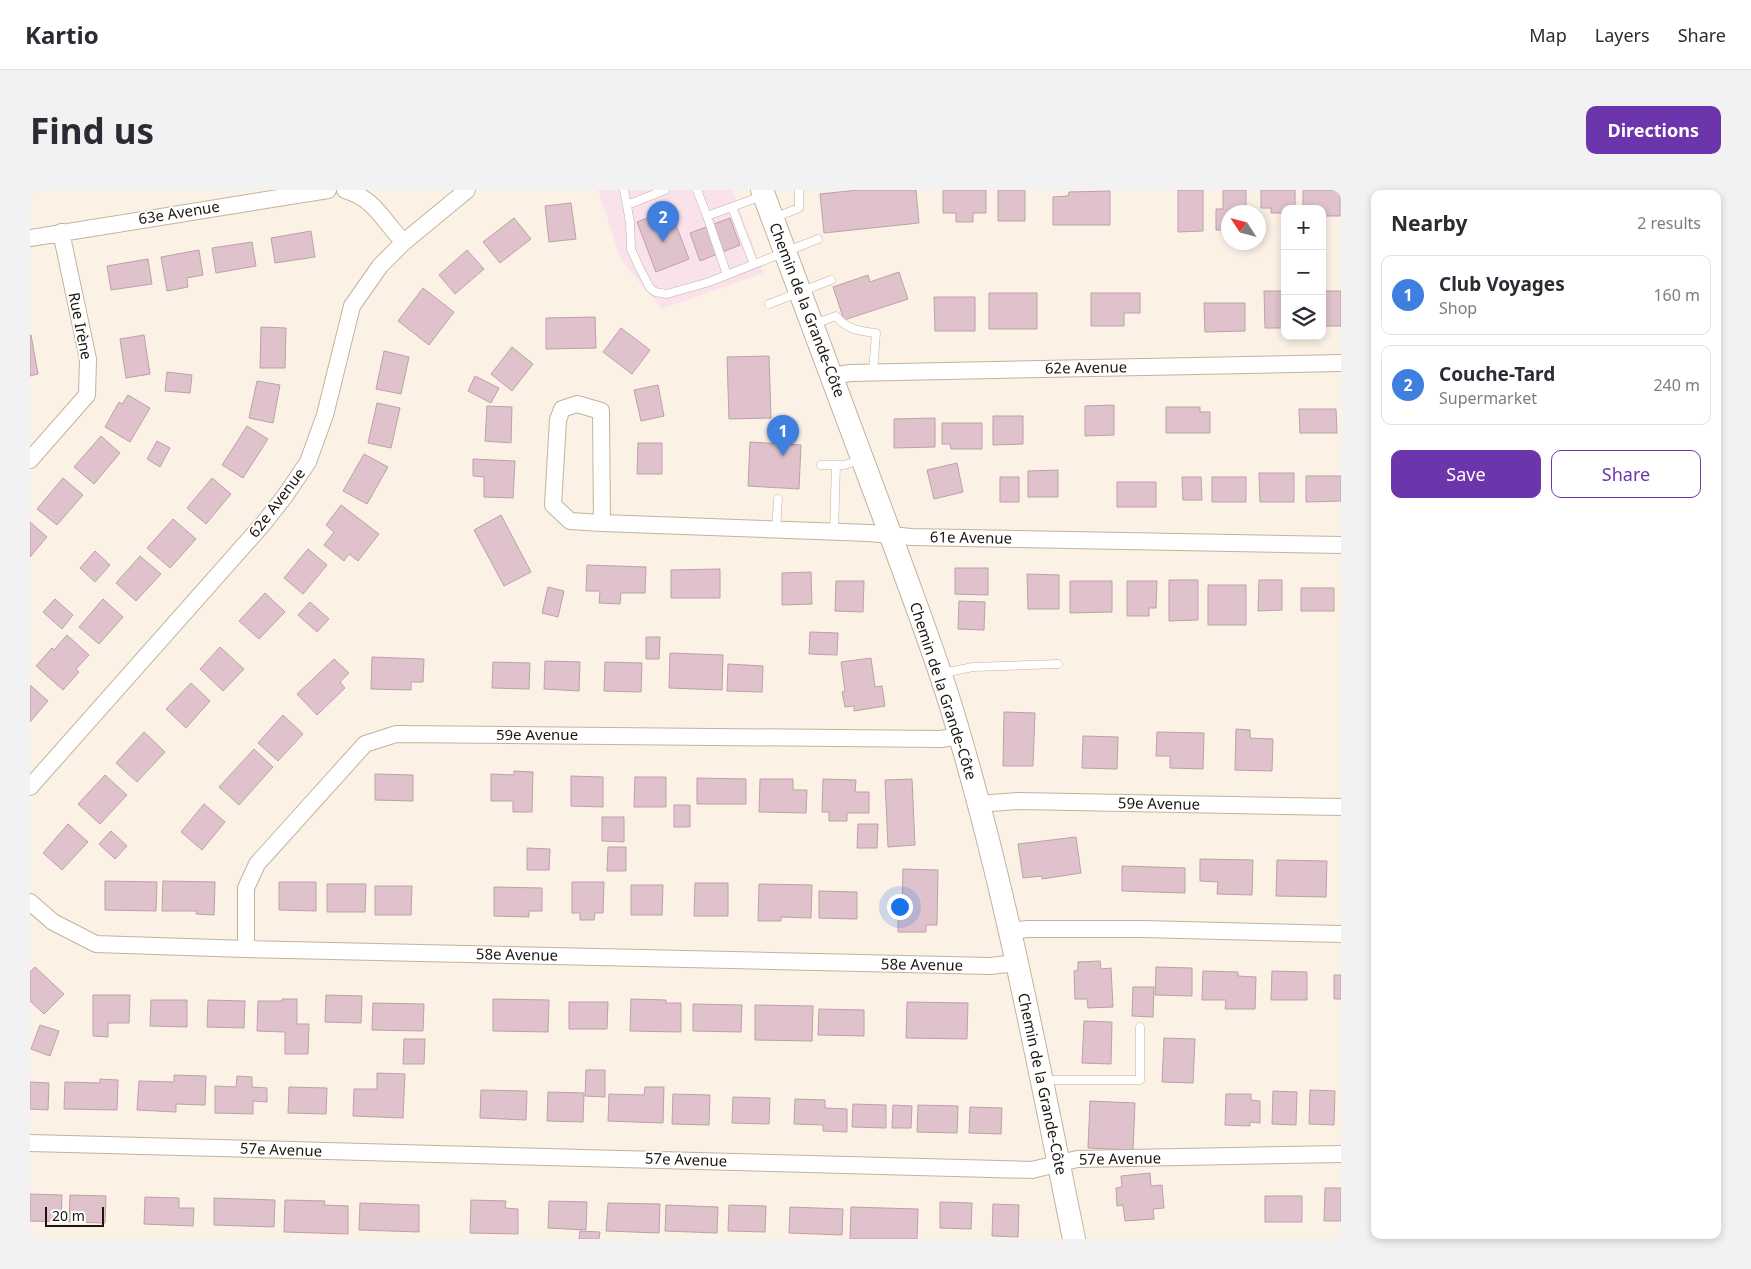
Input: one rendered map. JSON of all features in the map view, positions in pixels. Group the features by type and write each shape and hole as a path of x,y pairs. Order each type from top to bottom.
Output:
{"main road":[{"name":"Chemin de la Grande-Côte","path":"763,193 890,535 940,673 960,736 1009,931 1042,1080 1074,1239"}],"street":[{"name":"63e Avenue","path":"30,238 328,190"},
{"path":"345,190 355,193 371,203 404,242"},
{"name":"62e Avenue","path":"30,787 263,524 285,496 308,462 325,415 352,306 380,266 404,242 466,190"},
{"name":"Rue Irène","path":"30,460 87,395 88,359 61,232"},
{"name":"62e Avenue","path":"832,376 841,373 873,372 1341,363"},
{"name":"61e Avenue","path":"602,523 601,412 577,404 562,409 558,420 553,505 570,521 602,523 834,532 911,537 1341,545"},
{"name":"59e Avenue","path":"246,949 246,888 257,864 365,744 396,734 941,738 960,736"},
{"name":"59e Avenue","path":"978,804 1019,801 1341,808"},
{"name":"58e Avenue","path":"30,902 53,922 96,944 990,966 1016,963"},
{"path":"1009,931 1028,929 1143,929 1341,934"},
{"name":"57e Avenue","path":"30,1143 1032,1170 1077,1159 1341,1154"}],"lane":[{"path":"624,190 630,222 631,249 645,280 655,292 667,294 709,282 818,239"},
{"path":"627,204 665,190"},
{"path":"696,190 727,274"},
{"path":"772,218 799,208 799,190"},
{"path":"707,216 763,193"},
{"path":"732,207 754,264"},
{"path":"769,304 831,280"},
{"path":"812,325 836,316 847,327 876,333 873,372"},
{"path":"821,466 844,465 862,459"},
{"path":"834,532 836,465"},
{"path":"776,530 778,499"},
{"path":"940,673 973,667 1058,664"},
{"path":"1042,1080 1140,1080 1140,1027"}],"shaded area":[{"path":"598,190 733,190 763,273 662,309 621,260"}],"building":[{"path":"858,190 916,190 919,223 824,233 820,194"},
{"path":"943,190 986,190 986,213 973,213 973,222 956,222 956,213 943,213"},
{"path":"998,190 1025,190 1025,221 998,221"},
{"path":"1178,190 1203,190 1203,231 1178,232"},
{"path":"1223,190 1246,190 1246,205 1223,205"},
{"path":"1261,190 1295,190 1295,205 1281,205 1281,213 1271,213 1271,208 1261,205"},
{"path":"1303,190 1340,190 1340,216 1326,216 1326,205 1303,205"},
{"path":"1110,191 1110,225 1053,225 1053,197 1068,196 1069,192"},
{"path":"571,203 576,239 549,242 545,206"},
{"path":"670,209 689,259 656,272 637,222"},
{"path":"1216,209 1221,209 1221,230 1216,230"},
{"path":"514,218 531,239 500,263 483,242"},
{"path":"730,218 740,245 700,261 690,233"},
{"path":"311,231 315,257 275,263 271,238"},
{"path":"252,242 256,266 216,273 212,248"},
{"path":"199,250 203,275 187,278 188,287 167,291 161,257"},
{"path":"467,250 484,269 455,294 439,275"},
{"path":"148,259 152,284 111,290 107,266"},
{"path":"899,272 908,299 844,320 833,287 868,275 870,282"},
{"path":"423,288 454,312 429,345 398,321"},
{"path":"1264,291 1281,291 1281,328 1265,328"},
{"path":"1326,291 1341,291 1341,326 1326,326"},
{"path":"989,293 1037,293 1037,329 989,329"},
{"path":"1091,293 1140,293 1140,313 1124,313 1124,326 1091,326"},
{"path":"934,297 975,297 975,331 935,331"},
{"path":"1204,303 1245,303 1245,331 1205,332"},
{"path":"595,317 596,348 546,349 546,318"},
{"path":"261,327 286,328 285,368 260,368"},
{"path":"621,328 650,350 632,374 603,352"},
{"path":"30,335 38,374 30,376"},
{"path":"144,335 150,374 126,378 120,339"},
{"path":"512,347 533,364 512,391 491,374"},
{"path":"384,351 409,357 401,394 376,389"},
{"path":"769,356 771,418 729,419 727,357"},
{"path":"167,372 192,375 190,393 165,391"},
{"path":"475,376 499,388 491,403 468,391"},
{"path":"257,381 280,385 273,423 249,418"},
{"path":"658,385 664,416 641,421 634,390"},
{"path":"128,395 150,408 130,442 105,427 119,402 122,404"},
{"path":"377,403 400,408 391,448 368,443"},
{"path":"1114,405 1114,435 1085,436 1085,406"},
{"path":"487,406 512,407 511,443 485,441"},
{"path":"1166,407 1200,407 1200,412 1210,412 1210,433 1166,433"},
{"path":"1299,409 1336,409 1337,433 1300,433"},
{"path":"993,416 1023,416 1023,444 993,445"},
{"path":"935,418 935,447 894,448 894,419"},
{"path":"942,423 982,423 982,449 951,449 950,444 942,444"},
{"path":"247,426 268,439 243,478 222,465"},
{"path":"101,436 120,453 94,484 74,467"},
{"path":"157,441 170,448 160,467 147,459"},
{"path":"750,442 801,445 799,489 748,486"},
{"path":"638,443 662,443 662,474 637,474"},
{"path":"364,454 388,467 367,504 343,491"},
{"path":"473,459 515,461 513,498 484,497 484,477 473,476"},
{"path":"957,463 963,492 934,499 927,470"},
{"path":"1058,470 1058,497 1028,497 1028,471"},
{"path":"1259,473 1294,473 1294,502 1260,502"},
{"path":"1306,476 1341,476 1341,501 1306,502"},
{"path":"1000,477 1019,477 1019,502 1000,502"},
{"path":"1182,477 1201,477 1202,500 1183,500"},
{"path":"1212,477 1246,477 1246,502 1212,502"},
{"path":"63,478 83,495 57,525 37,509"},
{"path":"212,478 231,494 206,524 187,508"},
{"path":"1117,482 1156,482 1156,507 1117,507"},
{"path":"341,505 379,534 358,561 349,554 344,561 324,545 334,532 326,525"},
{"path":"501,515 531,572 504,586 474,530"},
{"path":"173,519 196,539 170,568 147,548"},
{"path":"30,522 47,537 30,557"},
{"path":"308,549 327,565 303,594 284,578"},
{"path":"95,551 110,565 95,582 80,568"},
{"path":"140,556 161,574 136,601 116,583"},
{"path":"587,565 646,567 645,593 621,593 620,604 599,603 600,591 586,591"},
{"path":"955,568 988,568 988,595 955,594"},
{"path":"720,569 720,598 671,598 671,570"},
{"path":"811,572 812,604 782,605 782,573"},
{"path":"1027,574 1059,575 1059,609 1028,609"},
{"path":"1169,580 1198,580 1198,620 1169,621"},
{"path":"1259,580 1282,580 1282,610 1258,611"},
{"path":"836,581 864,581 863,612 835,611"},
{"path":"1070,581 1112,581 1112,612 1070,613"},
{"path":"1127,581 1157,581 1156,608 1149,608 1149,616 1127,616"},
{"path":"1208,585 1246,585 1246,625 1208,625"},
{"path":"548,587 564,591 558,617 542,613"},
{"path":"1301,588 1334,588 1334,611 1301,611"},
{"path":"265,593 285,612 259,639 239,621"},
{"path":"55,599 73,615 62,629 43,612"},
{"path":"103,599 123,617 99,644 79,627"},
{"path":"959,601 985,602 984,630 958,629"},
{"path":"310,602 329,619 317,632 298,615"},
{"path":"810,632 838,633 837,655 809,654"},
{"path":"67,635 89,655 76,669 79,672 63,690 36,666"},
{"path":"646,637 660,637 659,659 646,659"},
{"path":"220,647 244,669 223,691 200,669"},
{"path":"670,653 723,655 722,690 669,688"},
{"path":"372,657 424,659 423,682 411,682 411,690 371,689"},
{"path":"871,658 875,687 882,686 885,706 854,711 854,706 845,707 842,692 845,691 841,662"},
{"path":"334,659 349,673 340,682 345,688 317,715 297,694"},
{"path":"545,661 580,662 579,691 544,689"},
{"path":"493,662 530,663 529,689 492,688"},
{"path":"605,662 642,663 641,692 604,691"},
{"path":"728,664 763,666 762,692 727,691"},
{"path":"191,683 210,701 186,728 166,709"},
{"path":"30,685 48,701 30,722"},
{"path":"1004,712 1035,713 1033,766 1003,766"},
{"path":"283,715 303,734 278,761 258,743"},
{"path":"1236,729 1250,730 1250,738 1273,739 1272,771 1235,770"},
{"path":"144,732 165,752 137,782 116,763"},
{"path":"1157,732 1204,733 1203,769 1170,768 1170,756 1156,756"},
{"path":"1083,736 1118,737 1117,769 1082,768"},
{"path":"254,749 273,767 239,805 219,787"},
{"path":"514,771 533,772 532,812 513,812 513,801 491,801 491,774 514,775"},
{"path":"375,774 413,775 413,801 375,800"},
{"path":"105,775 127,795 100,824 78,804"},
{"path":"571,776 603,777 603,807 571,806"},
{"path":"635,777 666,777 666,807 634,807"},
{"path":"697,778 746,779 746,804 697,804"},
{"path":"760,779 793,779 793,790 807,790 806,813 759,812"},
{"path":"823,779 856,780 855,792 869,792 869,813 847,813 847,821 829,821 829,812 822,812"},
{"path":"912,779 915,845 888,847 885,780"},
{"path":"204,804 225,822 202,850 181,832"},
{"path":"674,805 690,805 690,827 674,827"},
{"path":"602,817 624,817 624,842 602,841"},
{"path":"68,824 88,842 62,870 43,853"},
{"path":"858,824 878,824 877,848 857,848"},
{"path":"111,831 127,846 115,859 99,844"},
{"path":"1076,837 1081,873 1042,879 1042,876 1023,878 1018,844"},
{"path":"608,847 626,847 626,871 607,871"},
{"path":"527,848 550,849 549,870 527,870"},
{"path":"1200,859 1253,860 1252,895 1217,894 1218,882 1200,881"},
{"path":"1277,860 1327,861 1326,897 1276,896"},
{"path":"1122,866 1185,868 1185,893 1122,891"},
{"path":"903,869 938,870 937,925 926,925 926,932 898,932 898,915 902,915"},
{"path":"105,881 157,882 156,911 105,910"},
{"path":"163,881 215,882 214,915 196,914 197,911 162,911"},
{"path":"279,882 316,882 316,911 279,910"},
{"path":"572,882 604,882 603,913 595,913 594,920 580,920 580,913 572,913"},
{"path":"695,883 728,883 728,916 694,916"},
{"path":"327,884 366,884 365,912 327,912"},
{"path":"759,884 812,885 811,918 781,917 781,921 758,921"},
{"path":"631,885 663,885 662,915 631,915"},
{"path":"375,886 412,886 411,915 375,915"},
{"path":"494,887 542,888 542,911 529,911 529,917 494,916"},
{"path":"819,891 857,892 857,919 819,918"},
{"path":"1100,961 1101,969 1111,968 1113,1007 1088,1008 1087,999 1075,999 1074,971 1078,970 1078,962"},
{"path":"35,967 64,994 44,1014 30,1001 30,972"},
{"path":"1156,967 1192,968 1192,996 1155,995"},
{"path":"1203,971 1238,972 1238,976 1256,977 1255,1009 1225,1009 1226,1000 1202,1000"},
{"path":"1272,971 1307,972 1307,1000 1271,1000"},
{"path":"1334,975 1341,975 1341,999 1334,999"},
{"path":"1133,987 1154,987 1153,1017 1132,1016"},
{"path":"93,995 130,995 129,1023 108,1023 108,1037 93,1036"},
{"path":"326,995 362,996 361,1023 325,1022"},
{"path":"282,999 297,999 297,1024 309,1024 308,1054 285,1054 285,1032 257,1031 258,1001 282,1001"},
{"path":"493,999 549,1000 548,1032 493,1031"},
{"path":"631,999 666,1000 666,1003 681,1003 681,1032 630,1031"},
{"path":"151,1000 187,1000 187,1027 150,1026"},
{"path":"208,1000 245,1001 244,1028 207,1027"},
{"path":"569,1002 608,1002 607,1029 569,1029"},
{"path":"907,1002 968,1003 967,1039 906,1038"},
{"path":"373,1003 424,1004 423,1031 372,1030"},
{"path":"693,1004 742,1005 741,1032 693,1031"},
{"path":"755,1005 813,1006 812,1041 755,1040"},
{"path":"819,1009 864,1010 864,1036 818,1035"},
{"path":"1084,1021 1112,1022 1111,1064 1082,1063"},
{"path":"40,1025 59,1031 50,1056 31,1049"},
{"path":"1164,1038 1195,1039 1193,1083 1162,1082"},
{"path":"404,1039 425,1039 424,1064 403,1064"},
{"path":"586,1070 605,1070 605,1097 585,1096"},
{"path":"377,1073 405,1074 403,1118 353,1116 354,1089 377,1089"},
{"path":"174,1075 206,1076 205,1105 176,1104 176,1112 137,1110 139,1081 174,1082"},
{"path":"237,1076 252,1077 252,1087 267,1088 267,1102 253,1101 253,1114 215,1113 215,1086 236,1087"},
{"path":"100,1079 118,1080 117,1110 64,1109 65,1082 100,1083"},
{"path":"30,1082 49,1083 48,1110 30,1109"},
{"path":"289,1087 327,1088 326,1114 288,1113"},
{"path":"645,1087 664,1087 663,1123 608,1121 609,1094 644,1095"},
{"path":"481,1090 527,1091 526,1120 480,1118"},
{"path":"1310,1090 1335,1091 1334,1125 1309,1124"},
{"path":"1273,1091 1297,1092 1296,1125 1272,1124"},
{"path":"548,1092 584,1093 583,1122 547,1121"},
{"path":"673,1094 710,1095 709,1125 672,1124"},
{"path":"1226,1094 1251,1094 1251,1100 1260,1101 1260,1123 1250,1122 1250,1126 1225,1125"},
{"path":"733,1097 770,1098 769,1124 732,1123"},
{"path":"795,1099 825,1100 825,1108 847,1109 847,1132 823,1131 823,1125 794,1124"},
{"path":"1090,1101 1135,1103 1133,1150 1088,1148"},
{"path":"853,1104 886,1105 886,1128 852,1127"},
{"path":"893,1105 912,1106 911,1128 892,1128"},
{"path":"918,1105 958,1106 957,1133 917,1132"},
{"path":"970,1107 1002,1108 1001,1134 969,1133"},
{"path":"1150,1173 1151,1186 1162,1185 1164,1208 1153,1209 1154,1219 1125,1221 1123,1205 1117,1206 1116,1188 1122,1187 1121,1176"},
{"path":"1325,1188 1341,1188 1341,1221 1324,1221"},
{"path":"30,1194 62,1195 61,1222 30,1221"},
{"path":"70,1195 106,1196 105,1223 69,1222"},
{"path":"1265,1196 1302,1196 1302,1222 1265,1222"},
{"path":"145,1197 179,1198 179,1208 194,1208 193,1226 144,1224"},
{"path":"214,1198 275,1200 274,1227 214,1225"},
{"path":"285,1200 325,1201 324,1205 348,1206 348,1234 284,1232"},
{"path":"471,1200 506,1201 505,1208 518,1209 518,1234 470,1233"},
{"path":"549,1201 587,1202 586,1230 548,1228"},
{"path":"940,1202 972,1203 971,1229 940,1228"},
{"path":"360,1203 419,1205 419,1232 359,1230"},
{"path":"608,1203 660,1204 659,1233 606,1231"},
{"path":"993,1204 1019,1205 1018,1237 992,1236"},
{"path":"666,1205 718,1207 717,1233 665,1231"},
{"path":"729,1205 766,1206 765,1232 728,1231"},
{"path":"790,1207 843,1209 842,1235 789,1233"},
{"path":"851,1207 918,1209 917,1239 850,1239"},
{"path":"580,1231 600,1232 599,1239 579,1239"}],"place":[{"name":"Couche-Tard","path":"663,242"},
{"name":"Club Voyages","path":"783,456"}]}
